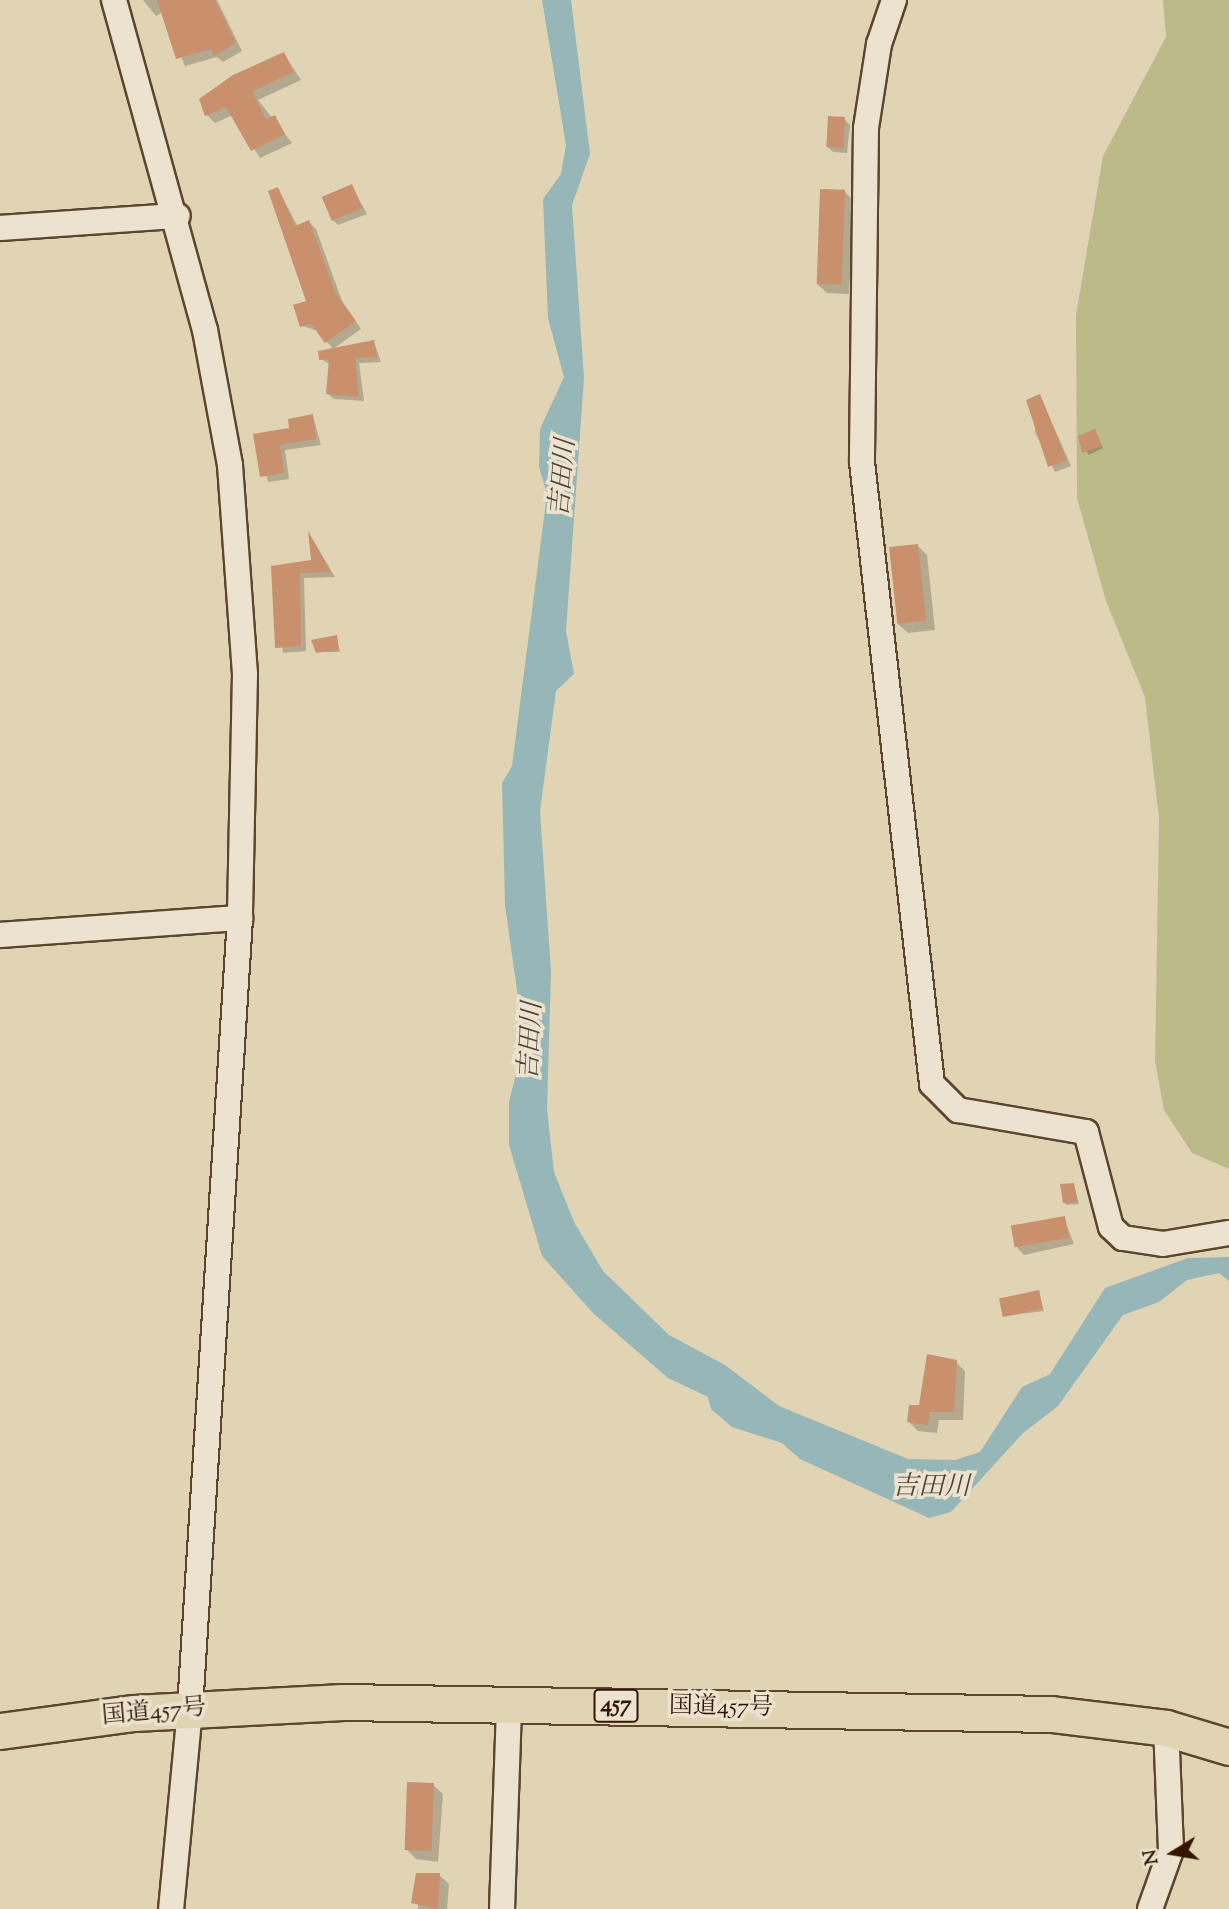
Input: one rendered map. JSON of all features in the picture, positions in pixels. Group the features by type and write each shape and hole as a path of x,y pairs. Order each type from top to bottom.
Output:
{"highway":[{"name":"国道457号","path":"0,1731 190,1709 344,1702 509,1704 1051,1714 1166,1728 1229,1746"}],"street":[{"path":"114,0 178,216 230,465 246,674 240,918 190,1709 171,1909"},
{"path":"894,0 878,44 866,128 862,462 932,1084 958,1110 1086,1132 1111,1227 1123,1238 1163,1244 1229,1233"},
{"path":"0,228 178,216"},
{"path":"0,935 240,918"},
{"path":"502,1909 509,1704"},
{"path":"1150,1909 1171,1850 1166,1728"}],"green space":[{"path":"1163,0 1229,0 1229,1169 1192,1153 1164,1110 1155,1061 1159,819 1145,697 1106,601 1077,498 1076,315 1103,156 1166,37"}],"water":[{"name":"吉田川","path":"542,0 571,0 590,154 572,205 584,378 566,631 574,674 556,691 540,811 551,972 547,1109 554,1172 574,1222 603,1271 669,1335 725,1365 779,1406 908,1459 955,1460 980,1452 1022,1387 1050,1374 1105,1288 1188,1258 1229,1257 1229,1281 1219,1273 1187,1280 1159,1302 1123,1315 1058,1406 1023,1433 951,1512 929,1518 800,1459 782,1443 732,1427 711,1409 708,1397 668,1378 593,1313 542,1256 509,1145 509,1102 524,1040 505,905 502,783 512,766 547,494 539,467 540,429 564,377 548,318 543,199 561,174 566,145"}],"building":[{"path":"157,0 215,0 236,43 214,56 211,49 176,59"},
{"path":"284,52 294,72 252,92 266,119 275,115 285,134 251,151 226,107 205,116 199,99 233,75"},
{"path":"828,116 845,117 843,148 826,147"},
{"path":"352,184 362,208 332,221 322,197"},
{"path":"278,187 295,226 309,220 335,292 356,321 325,343 311,324 300,327 293,305 306,301 268,191"},
{"path":"820,189 845,190 842,285 817,284"},
{"path":"374,340 377,357 355,358 359,397 326,394 329,359 319,360 318,351"},
{"path":"1040,394 1067,460 1048,467 1026,400"},
{"path":"313,414 316,439 280,445 284,473 260,477 253,434 289,428 288,419"},
{"path":"1095,429 1102,446 1082,453 1078,436"},
{"path":"308,531 331,572 300,573 301,646 275,648 271,566 311,560"},
{"path":"918,544 926,621 897,624 889,547"},
{"path":"337,635 339,650 316,653 311,640"},
{"path":"1074,1183 1078,1202 1063,1203 1060,1184"},
{"path":"1065,1216 1069,1238 1015,1247 1011,1226"},
{"path":"1039,1290 1043,1309 1003,1317 999,1299"},
{"path":"927,1354 957,1360 954,1412 930,1412 928,1425 907,1422 909,1405 919,1405"},
{"path":"407,1782 434,1783 432,1851 405,1850"},
{"path":"416,1873 440,1873 438,1909 411,1903"}]}
